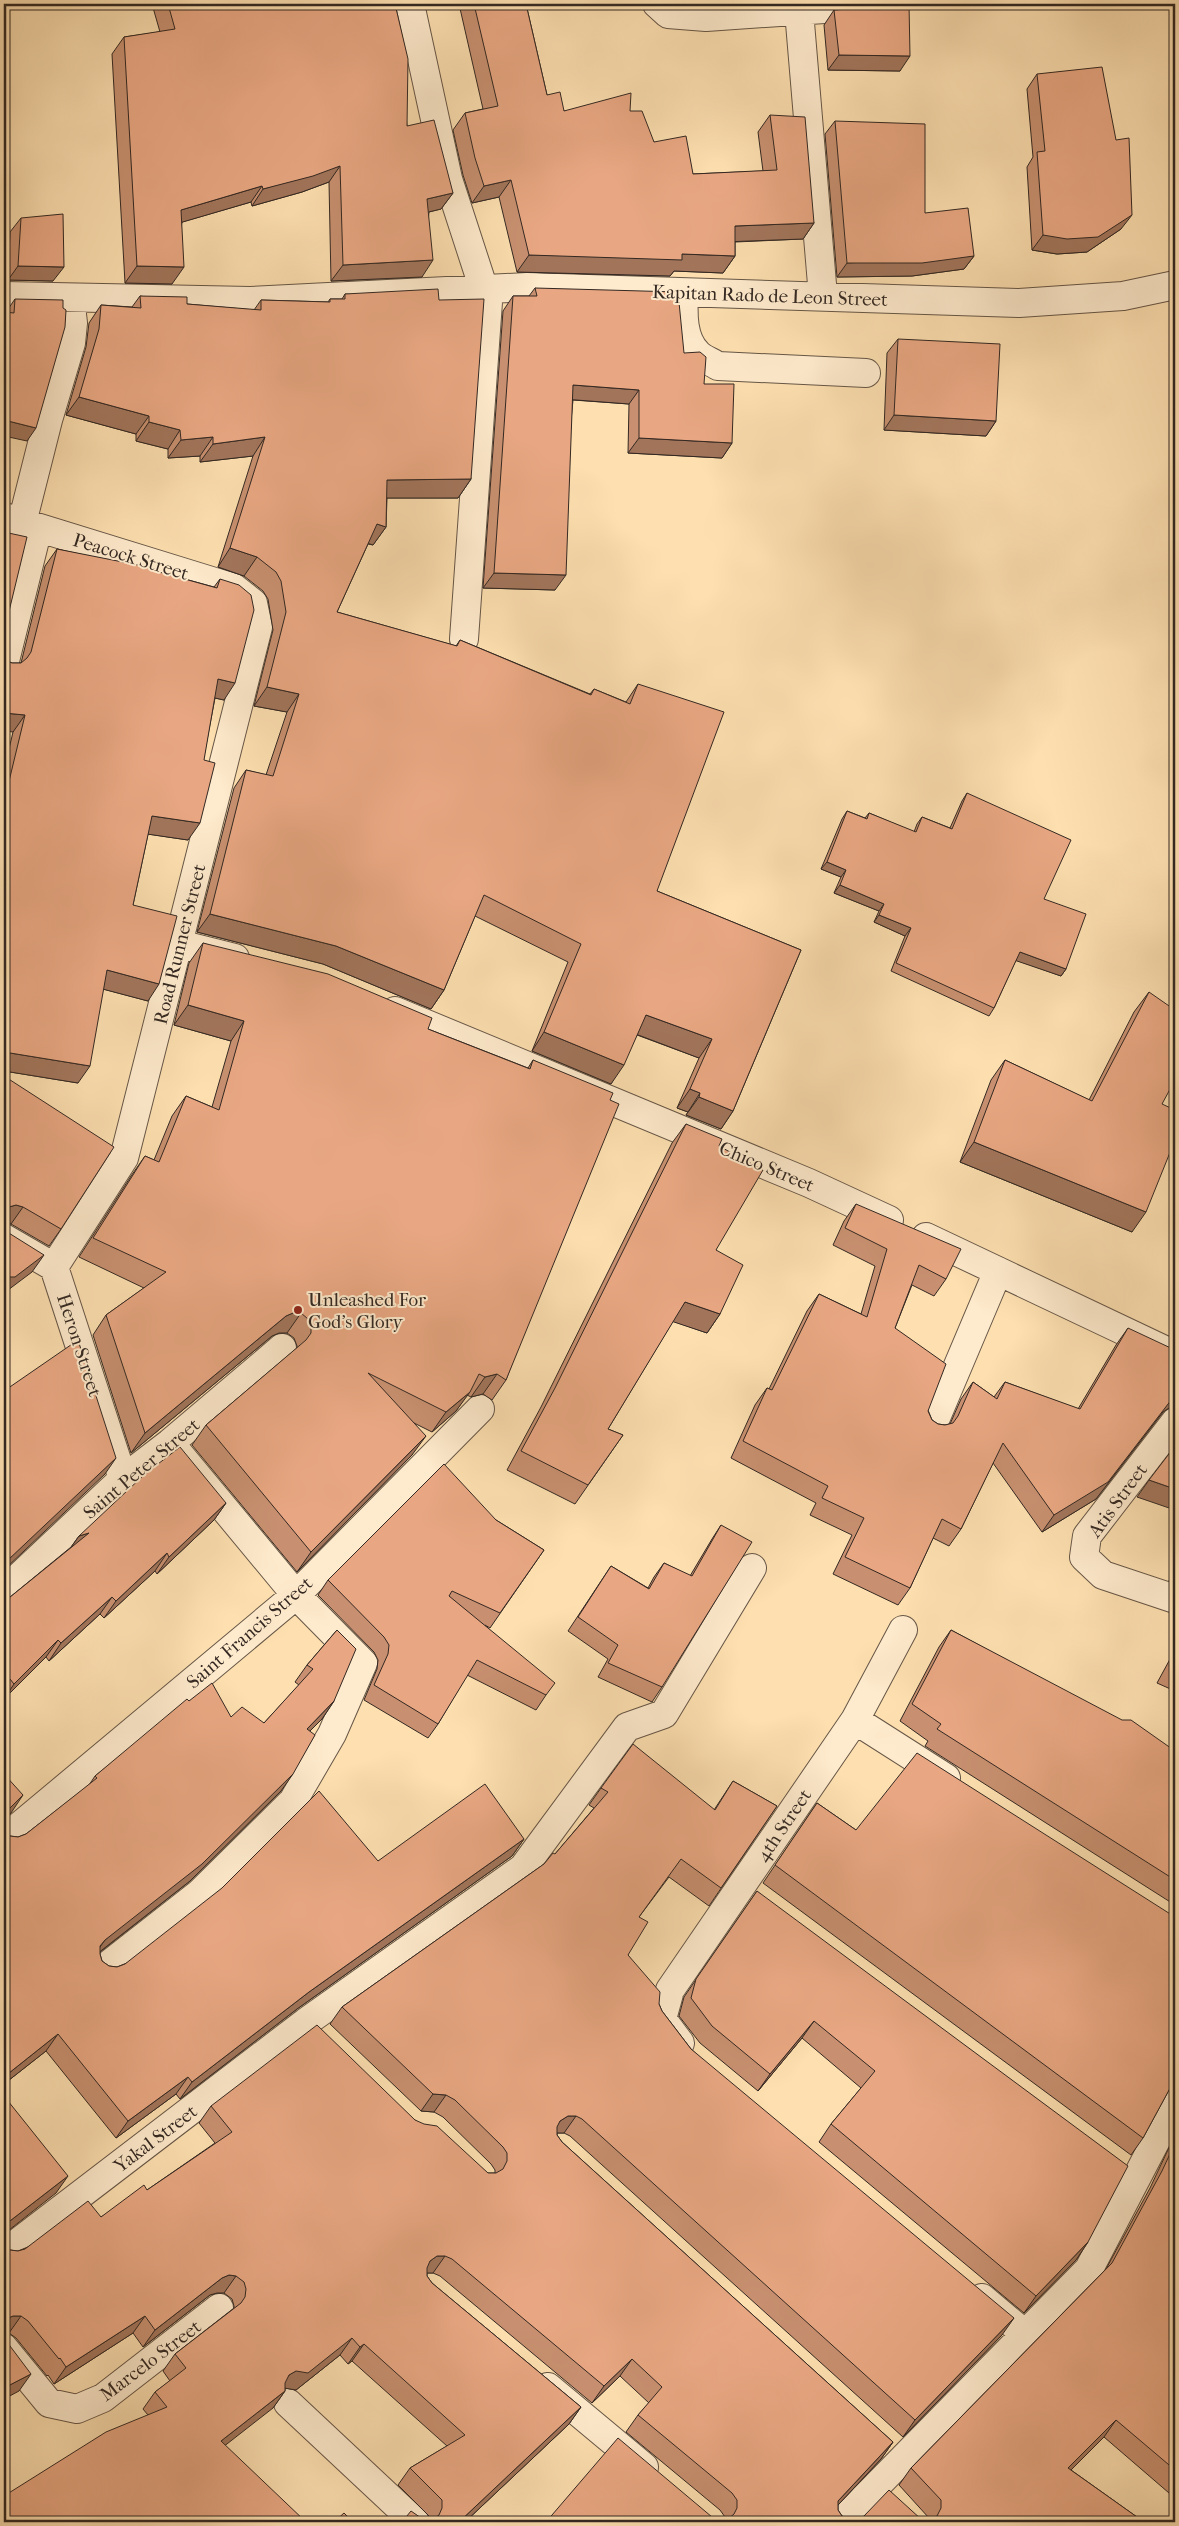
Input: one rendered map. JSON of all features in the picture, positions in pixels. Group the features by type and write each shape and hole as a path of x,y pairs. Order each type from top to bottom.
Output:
{"street":[{"path":"410,4 448,179 488,302 464,639"},
{"path":"657,4 668,14 706,17 884,5"},
{"path":"799,11 823,296"},
{"name":"Kapitan Rado de Leon Street","path":"4,296 250,301 528,287 684,294 823,296 1019,303 1123,296 1175,285"},
{"path":"684,294 682,316 689,339 698,354 718,366 866,374"},
{"path":"4,665 21,523 48,420 71,343 73,323 70,298"},
{"name":"Peacock Street","path":"21,523 234,588 253,603"},
{"name":"Road Runner Street","path":"54,1268 124,1158 258,627 253,603"},
{"path":"179,944 263,965"},
{"name":"Chico Street","path":"374,1002 810,1183 1175,1355"},
{"path":"4,1238 54,1268"},
{"name":"Heron Street","path":"54,1268 123,1479"},
{"path":"932,1427 998,1271"},
{"name":"Saint Peter Street","path":"4,1591 123,1479 170,1443 282,1348"},
{"name":"Saint Francis Street","path":"4,1839 296,1595 480,1409"},
{"name":"Atis Street","path":"1175,1422 1087,1536 1084,1557 1102,1575 1175,1599"},
{"path":"103,1969 200,1893 293,1801 332,1734 363,1664 296,1595 170,1443"},
{"name":"Yakal Street","path":"4,2253 306,2022 523,1868 628,1727 664,1714 752,1568"},
{"name":"4th Street","path":"697,2061 662,2019 670,1990 855,1720 903,1630"},
{"path":"855,1720 964,1789"},
{"path":"741,1886 765,1904"},
{"path":"306,2022 327,2042"},
{"path":"840,2522 886,2494 895,2451 1025,2334 1089,2269 1175,2104"},
{"path":"1114,2162 1137,2179"},
{"path":"964,2283 1025,2334"},
{"name":"Marcelo Street","path":"4,2348 49,2403 77,2409 103,2398 219,2308"},
{"path":"529,2370 665,2484"},
{"path":"288,2403 415,2522"}],"building":[{"path":"168,4 395,4 408,59 407,126 434,120 453,193 427,199 433,260 343,265 340,166 313,176 263,189 262,186 181,210 184,267 137,266 124,37 175,29"},
{"path":"474,4 526,4 547,95 560,92 564,111 631,93 630,111 642,111 654,142 686,136 693,174 777,170 770,115 805,117 814,223 735,226 735,256 682,254 682,260 529,255 511,180 484,186 475,158 465,113 498,106"},
{"path":"909,4 910,56 839,55 834,10 896,6"},
{"path":"1102,67 1116,140 1129,138 1132,215 1098,237 1067,239 1043,235 1037,152 1045,151 1037,74"},
{"path":"835,121 925,124 925,213 968,208 974,256 922,263 847,263"},
{"path":"63,214 64,267 18,266 21,218"},
{"path":"535,288 678,292 684,353 700,352 706,357 704,384 734,384 732,443 639,438 639,390 573,385 566,575 494,573 513,296 537,296"},
{"path":"438,289 439,300 484,299 471,479 387,480 386,527 377,524 337,612 457,646 460,640 591,695 594,689 630,704 638,684 724,712 657,891 801,950 733,1111 699,1097 700,1093 690,1089 712,1039 646,1015 624,1065 544,1032 581,944 484,895 444,990 336,946 210,914 246,770 273,776 299,694 267,687 286,612 281,581 276,572 257,557 230,548 265,437 213,444 213,437 181,440 180,430 149,422 149,416 79,397 99,329 101,305 141,308 140,296 187,297 187,304 261,310 261,300 330,302 330,299 345,299 345,294"},
{"path":"15,299 63,300 63,308 66,310 65,327 36,428 4,420 4,312 14,313"},
{"path":"898,339 1000,344 996,421 894,415"},
{"path":"4,532 27,537 4,632"},
{"path":"57,549 153,568 152,570 217,588 220,579 239,585 251,595 254,610 235,683 218,679 204,760 215,763 200,823 152,816 133,905 177,916 159,984 107,970 90,1066 4,1052 4,802 25,715 4,713 4,657 5,660 12,663 21,663 31,652"},
{"path":"967,793 1071,840 1044,899 1086,914 1066,969 1020,952 994,1008 896,963 911,928 879,915 884,904 840,885 846,870 827,862 847,811 867,819 869,813 916,832 922,817 952,829"},
{"path":"203,943 328,974 432,1018 428,1029 530,1069 533,1060 613,1093 610,1100 619,1104 506,1380 497,1374 485,1377 479,1374 470,1392 446,1412 368,1373 426,1436 311,1552 206,1425 306,1340 311,1333 308,1319 301,1313 293,1313 286,1316 145,1433 106,1315 166,1272 93,1238 145,1156 159,1162 186,1096 219,1110 244,1021 188,1005"},
{"path":"1149,992 1172,1008 1175,1031 1175,1080 1162,1104 1175,1110 1175,1140 1146,1212 974,1142 1005,1060 1092,1101"},
{"path":"4,1076 114,1147 61,1229 23,1207 16,1205 9,1207 4,1212"},
{"path":"686,1124 722,1139 719,1146 763,1170 716,1250 743,1265 720,1314 685,1302 608,1429 623,1435 588,1485 521,1451 555,1388"},
{"path":"856,1204 961,1249 946,1279 919,1265 895,1328 946,1364 928,1411 932,1420 938,1424 953,1423 973,1382 997,1399 1005,1382 1080,1409 1128,1328 1175,1350 1175,1395 1108,1482 1054,1515 1003,1443 961,1529 942,1519 910,1588 845,1557 864,1518 822,1498 828,1486 743,1441 767,1388 772,1390 819,1294 867,1317 887,1249 845,1228"},
{"path":"4,1230 44,1255 15,1277 4,1277"},
{"path":"78,1340 116,1458 8,1560 4,1561 4,1391"},
{"path":"1175,1446 1175,1489 1149,1480"},
{"path":"180,1447 226,1503 169,1557 167,1553 116,1601 112,1597 61,1643 58,1640 14,1684 10,1679 4,1685 4,1602 89,1533 79,1536 145,1474"},
{"path":"444,1464 496,1520 544,1550 500,1613 452,1591 449,1596 555,1683 546,1695 477,1660 438,1724 374,1685 388,1654 389,1645 384,1637 328,1580"},
{"path":"721,1525 752,1542 662,1687 608,1663 618,1645 578,1617 611,1566 649,1589 664,1563 692,1576"},
{"path":"337,1630 356,1649 334,1701 307,1729 315,1735 293,1774 202,1864 105,1940 100,1946 102,1961 109,1966 117,1967 125,1964 222,1888 319,1791 378,1861 485,1784 524,1839 309,1992 192,2082 188,2077 128,2121 58,2034 4,2077 4,1831 10,1836 18,1837 26,1834 97,1778 95,1776 187,1699 189,1701 212,1683 231,1717 242,1707 264,1723 313,1669 307,1665"},
{"path":"951,1630 1122,1720 1131,1720 1175,1751 1175,1880 937,1729 941,1724 912,1704"},
{"path":"1175,1654 1175,1669 1169,1666"},
{"path":"633,1744 715,1810 733,1781 777,1806 721,1888 681,1859 639,1917 648,1922 628,1955 660,1992 659,2004 662,2011 691,2049 1014,2318 915,2420 582,2119 576,2116 568,2116 560,2121 557,2127 557,2135 562,2142 893,2442 838,2501 838,2510 842,2516 850,2520 857,2520 864,2516 889,2490 922,2520 930,2520 937,2516 941,2508 941,2500 911,2468 1112,2263 1162,2171 1175,2143 1175,2470 1116,2420 1068,2468 1144,2522 546,2522 618,2438 712,2517 720,2520 728,2519 737,2508 737,2500 732,2493 638,2415 662,2387 632,2359 604,2386 452,2259 445,2256 437,2256 430,2261 427,2268 427,2276 432,2283 581,2407 459,2522 402,2522 411,2511 424,2520 432,2520 439,2515 442,2508 442,2500 410,2468 465,2435 364,2344 360,2347 352,2338 308,2373 296,2371 289,2375 285,2383 285,2391 221,2441 306,2522 4,2522 4,2496 106,2432 167,2407 155,2392 186,2368 175,2354 241,2303 245,2297 246,2289 244,2282 236,2276 229,2275 222,2278 155,2330 145,2316 66,2367 28,2321 21,2316 13,2316 4,2322 4,2245 10,2250 18,2251 25,2249 88,2201 101,2217 144,2185 147,2190 232,2132 211,2106 317,2025 415,2120 437,2126 488,2173 496,2173 503,2169 507,2161 507,2153 503,2147 455,2100 446,2095 433,2094 342,2007 544,1864 553,1853 555,1854 608,1792 601,1788"},
{"path":"917,1753 1175,1917 1175,2079 1143,2138 775,1865 817,1803 856,1830"},
{"path":"4,1774 23,1795 4,1814"},
{"path":"757,1891 1128,2166 1088,2242 1036,2296 831,2124 875,2071 814,2021 770,2074 712,2026 691,1998 696,1979"},
{"path":"4,2096 68,2176 4,2227"},
{"path":"4,2338 31,2374 4,2388"},
{"path":"344,2513 353,2522 334,2522"}],"place":[{"name":"Unleashed For God's Glory","path":"298,1310"}]}
